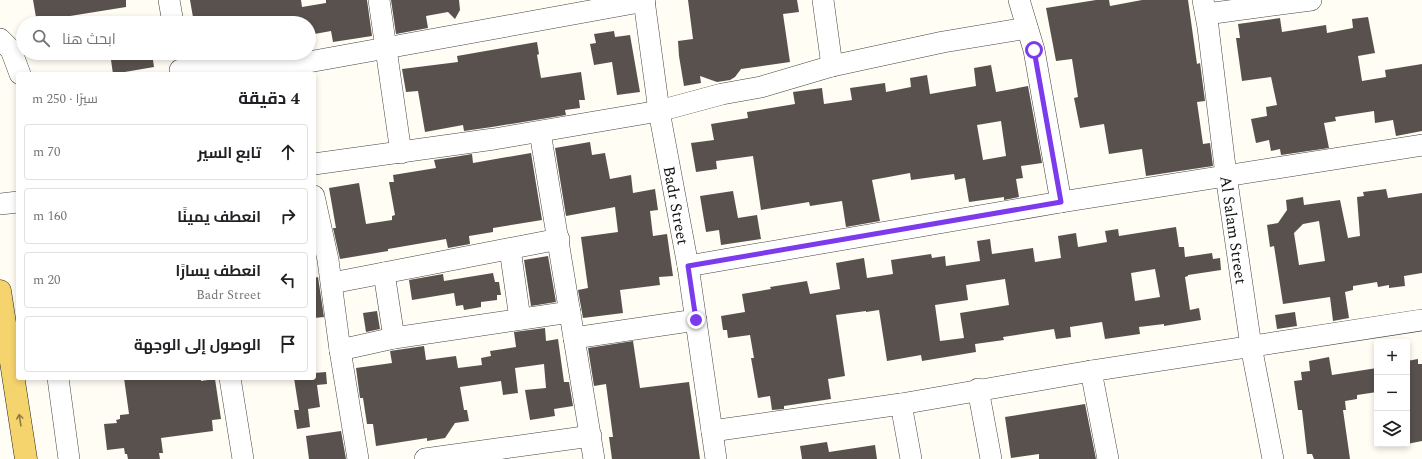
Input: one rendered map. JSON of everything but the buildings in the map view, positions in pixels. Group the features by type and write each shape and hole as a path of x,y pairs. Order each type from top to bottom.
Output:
{"main road":[{"path":"0,291 26,459"}],"street":[{"path":"169,0 172,16"},
{"path":"379,0 401,153"},
{"path":"822,0 832,66"},
{"path":"1019,0 1034,50 1061,202"},
{"path":"1205,7 1311,0"},
{"path":"179,66 293,70 386,49 644,1"},
{"name":"Badr Street","path":"644,1 660,111 688,266 716,459"},
{"name":"Al Salam Street","path":"1205,7 1226,175 1251,346 1273,459"},
{"path":"316,164 401,153 540,132 660,111 722,94 761,87 832,66 943,42 1027,28"},
{"path":"0,39 11,50 19,72"},
{"path":"540,132 559,239 594,459"},
{"path":"688,266 1061,202 1422,145"},
{"path":"0,204 16,202"},
{"path":"316,215 321,261 332,283 340,350 358,459"},
{"path":"332,283 559,239"},
{"path":"510,249 520,319"},
{"path":"384,272 394,338"},
{"path":"340,350 394,338 570,312"},
{"path":"574,338 696,320"},
{"path":"712,432 901,404 978,389 1422,320"},
{"path":"1090,371 1108,459"},
{"path":"58,380 70,459"},
{"path":"230,380 243,459"},
{"path":"978,389 991,459"},
{"path":"901,404 911,459"},
{"path":"425,459 505,454 591,436"}],"route":[{"path":"696,320 688,266 1061,202 1034,50"}]}
